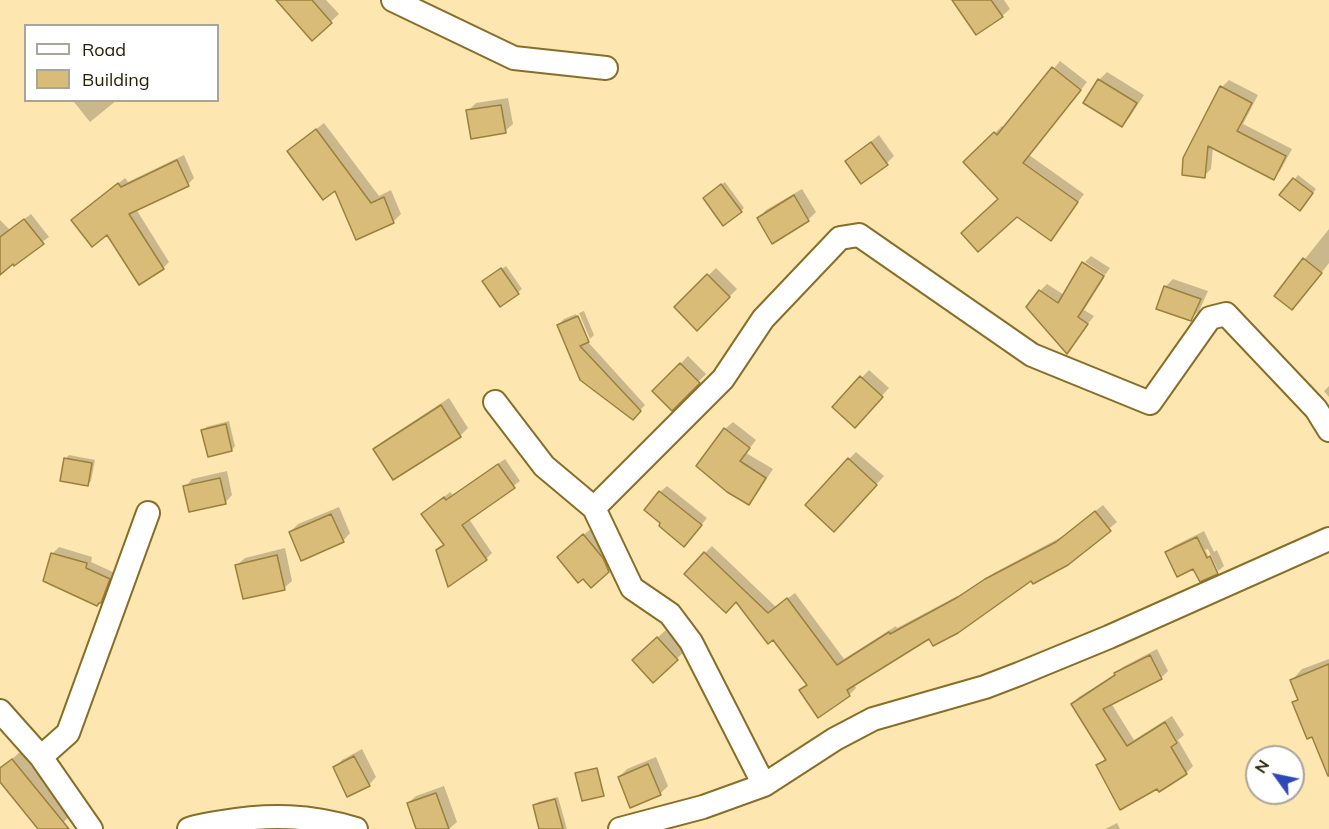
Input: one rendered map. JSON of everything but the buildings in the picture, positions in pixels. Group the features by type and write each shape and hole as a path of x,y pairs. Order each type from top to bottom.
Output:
{"street":[{"path":"393,0 514,58 606,68"},
{"path":"594,508 723,379 763,319 840,238 859,235 1032,355 1150,403 1210,318 1226,314 1316,409 1329,430"},
{"path":"495,402 544,466 594,508 632,588 670,614 691,642 764,785"},
{"path":"41,757 68,733 148,513"},
{"path":"620,829 703,807 764,785 834,739 873,719 984,687 1019,674 1109,637 1329,539"},
{"path":"0,711 41,757 91,829"},
{"path":"189,829 254,817 278,816 338,824 356,829"}]}
